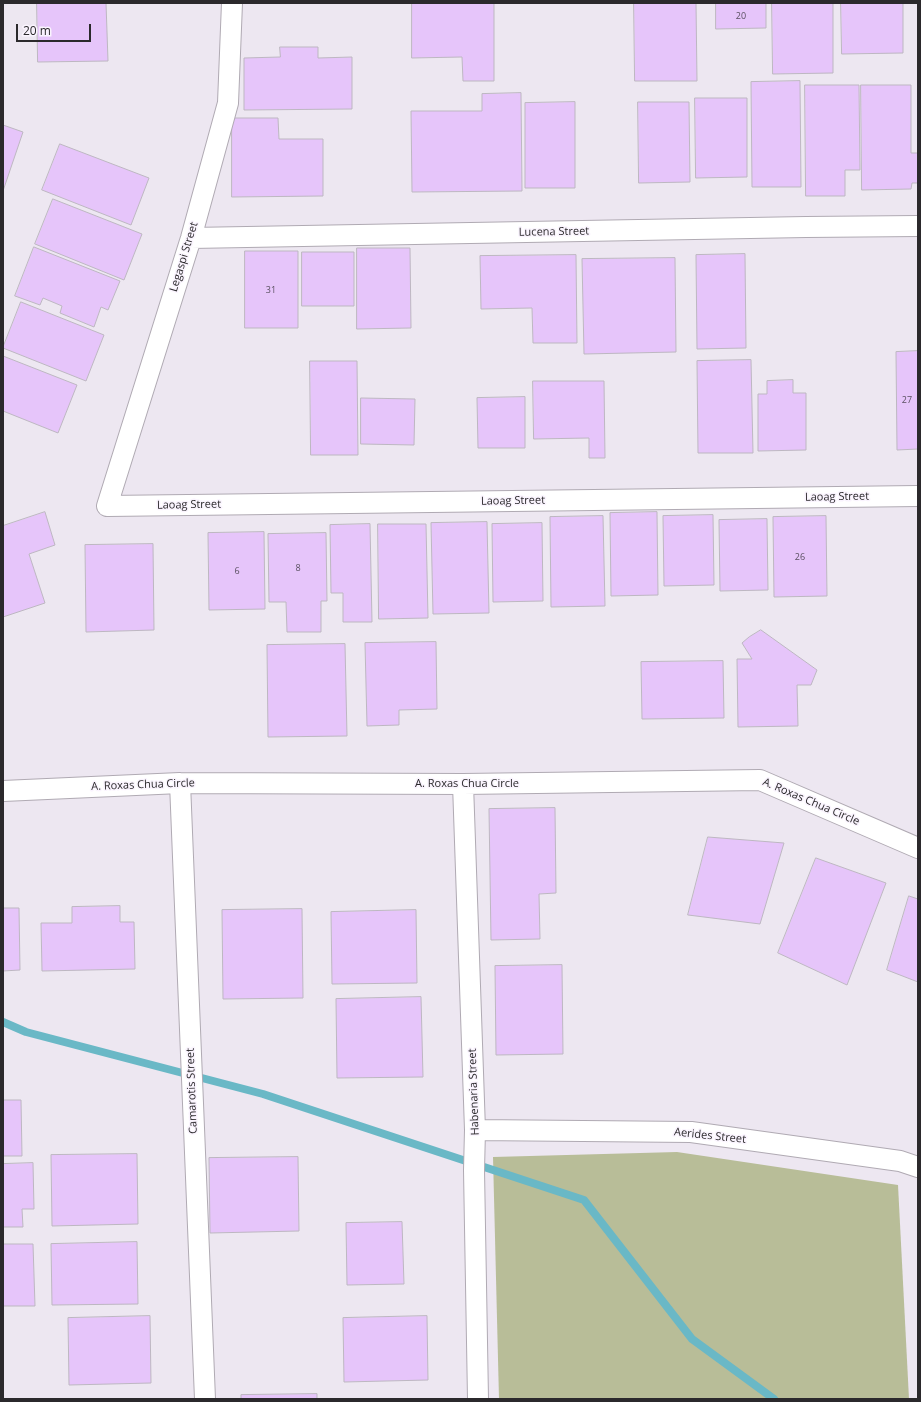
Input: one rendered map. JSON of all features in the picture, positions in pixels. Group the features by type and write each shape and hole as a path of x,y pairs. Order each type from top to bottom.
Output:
{"street":[{"name":"Legaspi Street","path":"107,506 191,238 228,103 232,3"},
{"name":"Lucena Street","path":"191,238 918,226"},
{"name":"Laoag Street","path":"107,506 918,496"},
{"name":"A. Roxas Chua Circle","path":"3,791 180,783 464,784 760,780 918,848"},
{"name":"Camarotis Street","path":"180,783 205,1399"},
{"name":"Habenaria Street","path":"464,784 475,1130 474,1163 478,1399"},
{"name":"Aerides Street","path":"475,1130 691,1132 900,1161 918,1166"}],"green space":[{"path":"677,1152 898,1185 909,1399 499,1399 493,1157"}],"building":[{"path":"37,3 106,3 108,61 38,62"},
{"path":"412,3 494,3 494,81 463,81 462,57 412,58"},
{"path":"634,3 696,3 697,81 635,81"},
{"path":"716,3 766,3 766,28 716,29"},
{"path":"772,3 833,3 833,73 773,74"},
{"path":"841,3 903,3 903,53 842,54"},
{"path":"280,47 318,47 318,58 352,57 352,109 244,110 244,58 280,57"},
{"path":"800,81 801,187 752,187 751,82"},
{"path":"805,85 859,85 860,170 845,170 845,196 806,196"},
{"path":"861,85 911,85 911,153 918,153 918,183 912,183 911,189 862,190"},
{"path":"521,93 522,191 412,192 411,111 482,111 482,94"},
{"path":"695,98 747,98 747,177 696,178"},
{"path":"575,102 575,188 525,188 525,103"},
{"path":"638,102 689,102 690,182 639,183"},
{"path":"232,118 278,118 279,139 323,139 323,196 232,197"},
{"path":"3,125 23,132 3,191"},
{"path":"60,144 149,178 131,225 42,190"},
{"path":"53,199 142,234 124,280 35,244"},
{"path":"34,247 120,281 108,310 101,307 94,327 60,313 62,306 43,298 40,305 15,296"},
{"path":"357,248 410,248 411,328 357,329"},
{"path":"245,251 298,251 298,328 245,328"},
{"path":"302,252 354,252 354,306 302,306"},
{"path":"745,254 746,348 697,349 696,255"},
{"path":"576,255 577,343 533,343 532,308 481,309 480,256"},
{"path":"675,258 676,352 584,354 582,259"},
{"path":"21,302 104,335 86,381 3,348"},
{"path":"918,351 918,449 897,450 896,352"},
{"path":"3,356 77,385 58,433 3,411"},
{"path":"751,360 753,453 698,453 697,361"},
{"path":"310,361 357,361 358,455 311,455"},
{"path":"793,380 793,393 806,393 806,450 758,451 758,394 767,394 767,381"},
{"path":"533,381 604,381 605,458 589,458 589,438 534,439"},
{"path":"525,397 525,448 478,448 477,398"},
{"path":"361,398 415,399 414,445 361,444"},
{"path":"45,512 55,545 29,554 45,603 3,617 3,526"},
{"path":"657,512 658,595 611,596 610,513"},
{"path":"713,515 714,585 664,586 663,516"},
{"path":"603,516 605,606 551,607 550,517"},
{"path":"826,516 827,596 774,597 773,517"},
{"path":"767,519 768,590 720,591 719,520"},
{"path":"487,522 489,613 433,614 431,523"},
{"path":"542,523 543,601 493,602 492,524"},
{"path":"370,524 372,622 343,622 343,593 331,593 330,525"},
{"path":"378,524 426,524 428,618 379,619"},
{"path":"264,532 265,609 209,610 208,533"},
{"path":"326,533 327,601 321,601 321,632 287,632 286,602 269,602 268,534"},
{"path":"153,544 154,630 86,632 85,545"},
{"path":"761,630 817,670 811,685 797,685 798,726 738,727 737,659 752,659 742,643"},
{"path":"436,642 437,709 399,710 399,725 367,726 365,643"},
{"path":"345,644 347,736 268,737 267,645"},
{"path":"723,661 724,718 642,719 641,662"},
{"path":"555,808 556,893 539,894 540,939 491,940 489,809"},
{"path":"708,837 784,843 760,924 688,915"},
{"path":"816,858 886,883 847,985 778,953"},
{"path":"909,896 918,899 918,982 887,970"},
{"path":"120,906 120,922 134,922 135,969 42,971 41,923 72,923 72,907"},
{"path":"3,908 19,908 20,970 3,971"},
{"path":"302,909 303,998 223,999 222,910"},
{"path":"416,910 417,983 332,984 331,912"},
{"path":"562,965 563,1054 496,1055 495,966"},
{"path":"421,997 423,1077 337,1078 336,999"},
{"path":"3,1100 21,1100 22,1156 3,1156"},
{"path":"137,1154 138,1224 52,1226 51,1155"},
{"path":"298,1157 299,1231 210,1233 209,1158"},
{"path":"33,1163 34,1209 22,1209 23,1227 3,1227 3,1164"},
{"path":"402,1222 404,1284 347,1285 346,1223"},
{"path":"137,1242 138,1304 52,1305 51,1244"},
{"path":"3,1244 33,1244 35,1306 3,1306"},
{"path":"150,1316 151,1383 69,1385 68,1318"},
{"path":"427,1316 428,1380 344,1382 343,1318"},
{"path":"317,1394 317,1399 241,1399 241,1395"}],"waterway":[{"path":"3,1022 26,1032 263,1094 584,1200 692,1339 774,1399"}]}
